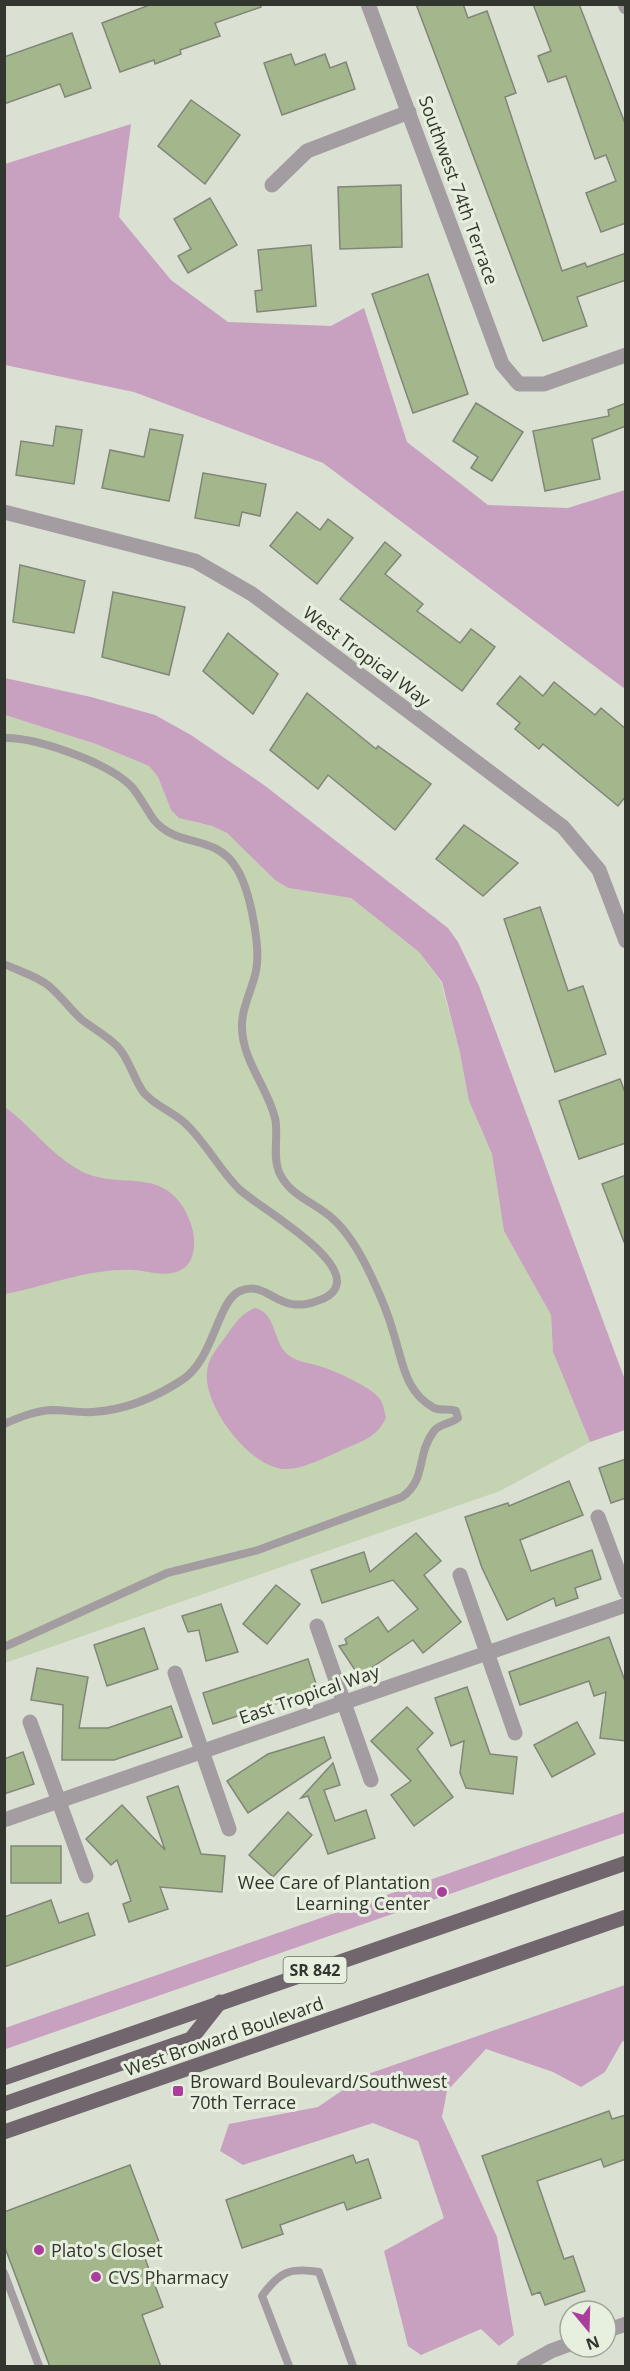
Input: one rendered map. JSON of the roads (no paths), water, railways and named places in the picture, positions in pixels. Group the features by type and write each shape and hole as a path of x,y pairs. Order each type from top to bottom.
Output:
{"main road":[{"name":"West Broward Boulevard","path":"4,2078 626,1863"},
{"name":"West Broward Boulevard","path":"4,2132 626,1917"},
{"path":"4,2104 191,2039 220,2002"}],"street":[{"name":"Southwest 74th Terrace","path":"368,4 502,364 519,384 544,384 626,355"},
{"path":"272,185 307,151 409,112"},
{"name":"West Tropical Way","path":"4,512 195,561 252,594 563,827 599,870 626,941"},
{"path":"598,1517 626,1592"},
{"path":"460,1575 515,1733"},
{"name":"East Tropical Way","path":"4,1820 626,1605"},
{"path":"317,1626 371,1780"},
{"path":"175,1673 229,1829"},
{"path":"30,1722 57,1802 86,1876"},
{"path":"524,2367 558,2348"}],"lane":[{"path":"4,738 44,745 114,774 132,788 162,829 176,837 213,846 224,853 238,869 248,898 258,955 242,1029 249,1058 274,1117 279,1172 302,1199 326,1213 352,1241 380,1296 394,1335 400,1363 413,1390 432,1407 456,1411 458,1418 434,1431 424,1453 416,1485 402,1497 258,1550 167,1573 4,1647"},
{"path":"4,964 48,985 82,1020 118,1047 146,1095 189,1126 222,1170 255,1204 308,1239 331,1266 337,1283 334,1291 326,1298 299,1306 287,1305 262,1290 240,1291 231,1297 224,1308 214,1337 185,1379 141,1401 92,1412 37,1412 4,1424"},
{"path":"289,2367 262,2296 275,2278 298,2268 319,2272 353,2367"},
{"path":"4,2273 39,2367"}],"waterway":[{"path":"4,2039 626,1822"}],"place":[{"name":"Wee Care of Plantation Learning Center","path":"442,1892"},
{"name":"Broward Boulevard/Southwest 70th Terrace","path":"178,2091"},
{"name":"Plato's Closet","path":"39,2250"},
{"name":"CVS Pharmacy","path":"96,2277"}]}
